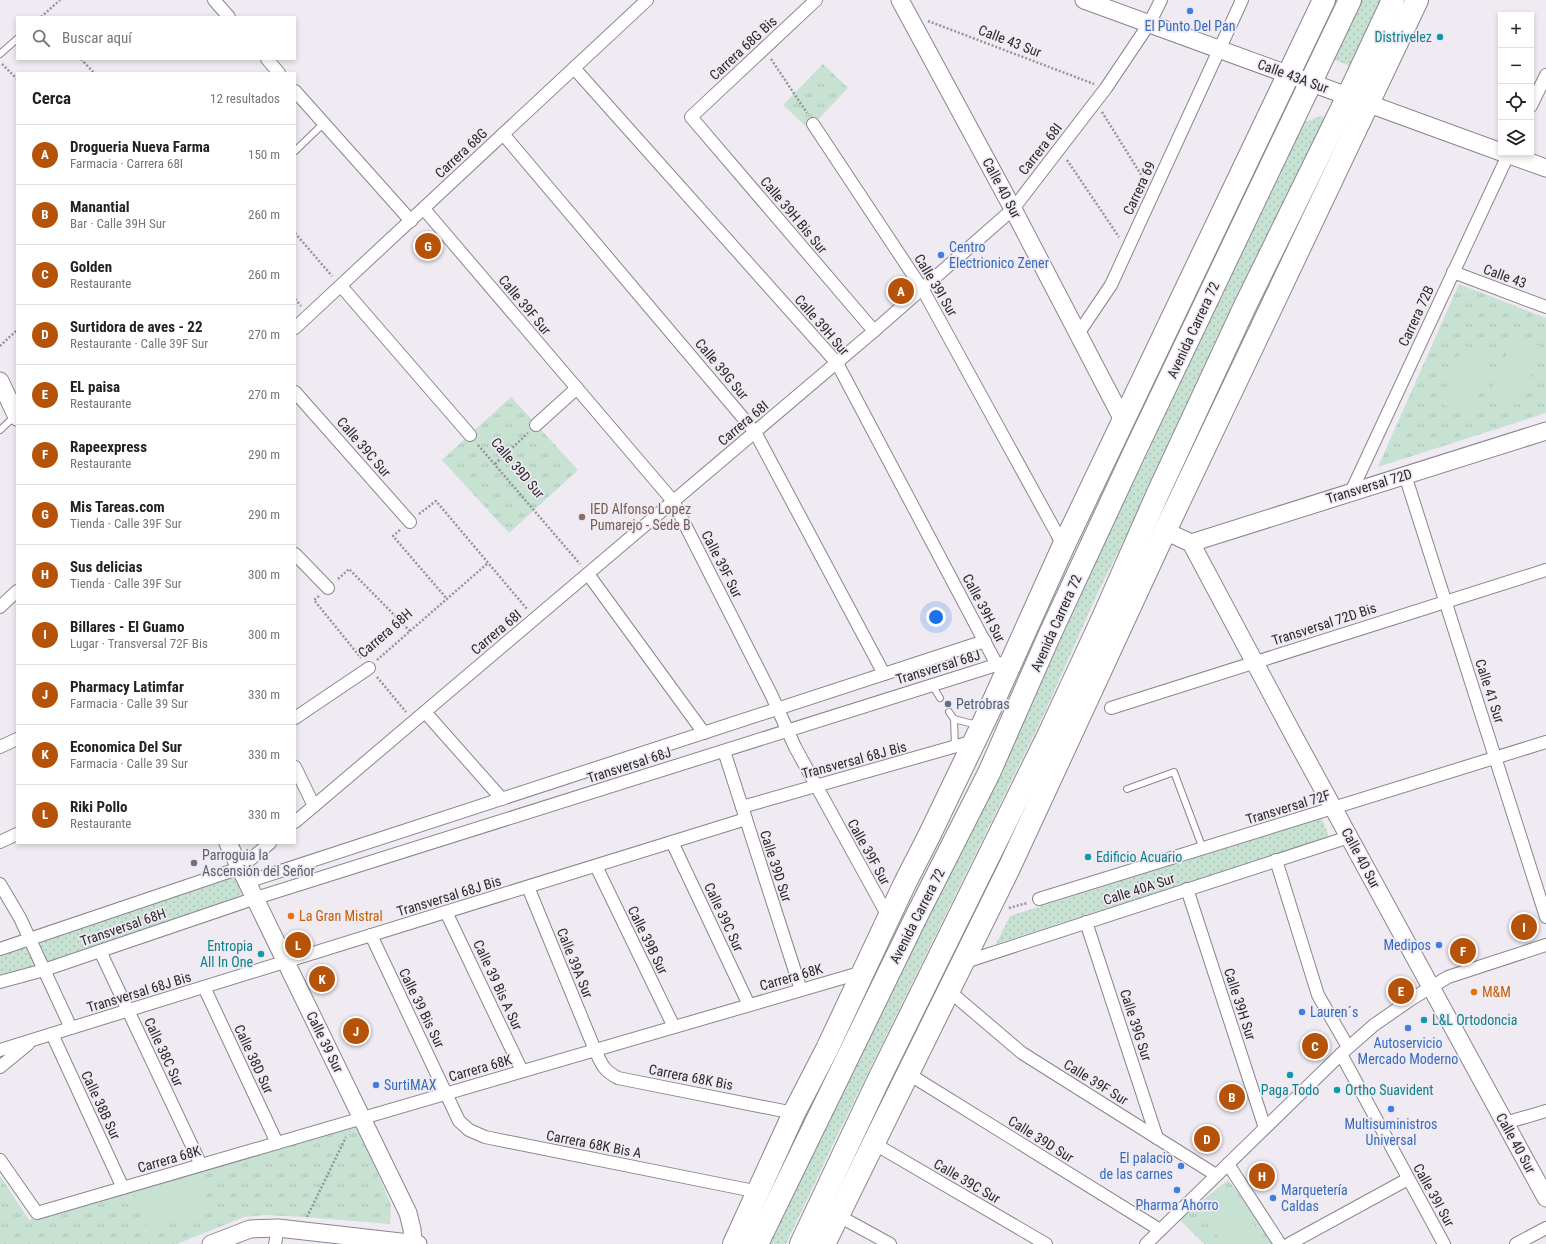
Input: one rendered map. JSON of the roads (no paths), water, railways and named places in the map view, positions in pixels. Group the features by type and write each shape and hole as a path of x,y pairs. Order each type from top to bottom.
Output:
{"highway":[{"name":"Avenida Carrera 72","path":"734,1244 794,1113 929,836 1004,662 1063,547 1216,225 1290,75 1324,0"},
{"name":"Avenida Carrera 72","path":"757,1244 909,931 990,773 1050,634 1190,335 1350,0"},
{"path":"824,1244 1016,852 1303,239 1358,100 1393,0"},
{"path":"801,1244 877,1083 1072,685 1158,493 1245,306 1358,100 1417,0"},
{"path":"1190,335 1216,225"},
{"path":"1245,306 1303,239"},
{"path":"905,883 953,846"},
{"path":"873,1143 877,1083"}],"street":[{"path":"214,0 228,16"},
{"name":"Carrera 68G","path":"296,327 647,0"},
{"name":"Carrera 68G Bis","path":"692,117 816,0"},
{"name":"Calle 43A Sur","path":"1084,0 1498,150"},
{"name":"Carrera 68I","path":"296,821 874,332 1013,209 1106,88 1149,24 1161,0"},
{"name":"Carrera 69","path":"1078,334 1111,285 1242,0"},
{"name":"Calle 40 Sur","path":"904,6 1124,420"},
{"path":"267,60 278,72"},
{"name":"Calle 39H Sur","path":"574,68 837,363 985,641 1004,662"},
{"path":"1534,100 1546,75"},
{"path":"296,92 411,221"},
{"name":"Calle 39H Bis Sur","path":"692,117 874,332"},
{"name":"Calle 39I Sur","path":"813,124 923,290 1063,547"},
{"name":"Calle 39G Sur","path":"503,134 755,432 884,674"},
{"name":"Carrera 72B","path":"1351,492 1453,272 1504,156"},
{"name":"Calle 43A Sur","path":"1513,156 1546,168"},
{"name":"Calle 39F Sur","path":"424,209 674,501 778,709 787,731 889,918"},
{"name":"Calle 43","path":"1453,272 1546,307"},
{"name":"Calle 39D Sur","path":"341,286 470,435"},
{"path":"0,381 16,414"},
{"path":"536,425 577,388"},
{"name":"Calle 39C Sur","path":"296,393 410,522"},
{"name":"Transversal 72D","path":"1191,543 1546,430"},
{"name":"Calle 41 Sur","path":"1405,475 1546,917"},
{"path":"1165,531 1191,543"},
{"name":"Calle 40 Sur","path":"1191,543 1546,1198"},
{"path":"296,555 328,588"},
{"name":"Transversal 72D Bis","path":"1112,708 1546,570"},
{"path":"588,574 704,733"},
{"path":"0,607 16,592"},
{"name":"Transversal 68J","path":"244,875 502,799 985,641"},
{"name":"Transversal 68J","path":"256,898 1004,662"},
{"name":"Carrera 68H","path":"296,717 369,668"},
{"path":"425,712 502,799"},
{"name":"Transversal 68J Bis","path":"742,807 816,786 970,738"},
{"path":"0,747 16,739"},
{"name":"Transversal 72F","path":"1039,899 1546,742"},
{"name":"Calle 39D Sur","path":"724,751 801,990"},
{"path":"296,769 314,806"},
{"name":"Transversal 68J Bis","path":"0,1050 746,819"},
{"path":"0,842 16,834"},
{"name":"Calle 40A Sur","path":"961,964 1349,837"},
{"name":"Calle 39C Sur","path":"672,842 749,1005"},
{"name":"Calle 39 Sur","path":"228,844 408,1213 412,1229 413,1244"},
{"path":"244,875 269,844"},
{"name":"Calle 39I Sur","path":"1276,860 1318,995 1344,1051 1408,1178 1444,1244"},
{"name":"Calle 39B Sur","path":"596,866 674,1027"},
{"name":"Transversal 68H","path":"0,949 244,875"},
{"path":"0,884 20,918 71,1028"},
{"name":"Calle 39A Sur","path":"528,887 595,1050"},
{"name":"Calle 39H Sur","path":"1187,890 1264,1128"},
{"name":"Transversal 68H","path":"0,982 44,970 256,898"},
{"name":"Calle 39 Bis A Sur","path":"446,912 522,1071"},
{"name":"Calle 39G Sur","path":"1086,922 1157,1138"},
{"name":"Calle 39 Bis Sur","path":"371,935 446,1094"},
{"path":"1146,1244 1344,1051 1374,1025 1448,977 1546,945"},
{"name":"Calle 38C Sur","path":"100,951 201,1165"},
{"name":"Carrera 68K","path":"0,1160 37,1213 863,972"},
{"name":"Calle 38D Sur","path":"204,987 277,1143"},
{"name":"Calle 39F Sur","path":"948,990 1022,1053 1216,1175"},
{"name":"Calle 38B Sur","path":"52,1034 123,1188"},
{"path":"0,1067 32,1040"},
{"name":"Carrera 68K Bis","path":"595,1050 607,1072 618,1078 794,1113"},
{"name":"Calle 39D Sur","path":"907,1073 1160,1230"},
{"name":"Carrera 68K Bis A","path":"446,1094 459,1121 468,1130 485,1138 759,1192"},
{"path":"1505,1123 1546,1111"},
{"name":"Calle 39C Sur","path":"873,1143 1046,1244"},
{"path":"1228,1164 1280,1244"},
{"path":"1289,1244 1408,1178"},
{"path":"837,1215 890,1244"},
{"path":"1516,1244 1546,1228"},
{"path":"211,1244 250,1230 277,1236 418,1244"}],"lane":[{"path":"0,54 16,40"},
{"path":"296,150 324,124"},
{"path":"0,430 16,417"},
{"path":"932,685 940,698"},
{"path":"949,712 970,738"},
{"path":"954,719 970,738"},
{"path":"1127,789 1174,772 1203,849"}],"place":[{"name":"El Punto Del Pan","path":"1190,11"},
{"name":"Distrivelez","path":"1440,37"},
{"name":"Mis Tareas.com","path":"428,246"},
{"name":"Centro Electrionico Zener","path":"941,255"},
{"name":"Drogueria Nueva Farma","path":"901,291"},
{"name":"IED Alfonso Lopez Pumarejo - Sede B","path":"582,517"},
{"name":"Petrobras","path":"948,704"},
{"name":"Edificio Acuario","path":"1088,857"},
{"name":"Parroguia la Ascensión del Señor","path":"194,863"},
{"name":"La Gran Mistral","path":"291,916"},
{"name":"Billares - El Guamo","path":"1524,927"},
{"name":"Riki Pollo","path":"298,945"},
{"name":"Medipos","path":"1439,945"},
{"name":"Rapeexpress","path":"1463,951"},
{"name":"Entropia All In One","path":"261,954"},
{"name":"Economica Del Sur","path":"322,979"},
{"name":"EL paisa","path":"1401,991"},
{"name":"M&M","path":"1474,992"},
{"name":"Lauren´s","path":"1302,1012"},
{"name":"L&L Ortodoncia","path":"1424,1020"},
{"name":"Autoservicio Mercado Moderno","path":"1408,1028"},
{"name":"Pharmacy Latimfar","path":"356,1031"},
{"name":"Golden","path":"1315,1046"},
{"name":"Paga Todo","path":"1290,1075"},
{"name":"SurtiMAX","path":"376,1085"},
{"name":"Ortho Suavident","path":"1337,1090"},
{"name":"Manantial","path":"1232,1097"},
{"name":"Multisuministros Universal","path":"1391,1109"},
{"name":"Surtidora de aves - 22","path":"1207,1139"},
{"name":"El palacio de las carnes","path":"1181,1166"},
{"name":"Sus delicias","path":"1262,1176"},
{"name":"Pharma Ahorro","path":"1177,1190"},
{"name":"Marquetería Caldas","path":"1273,1198"}]}
